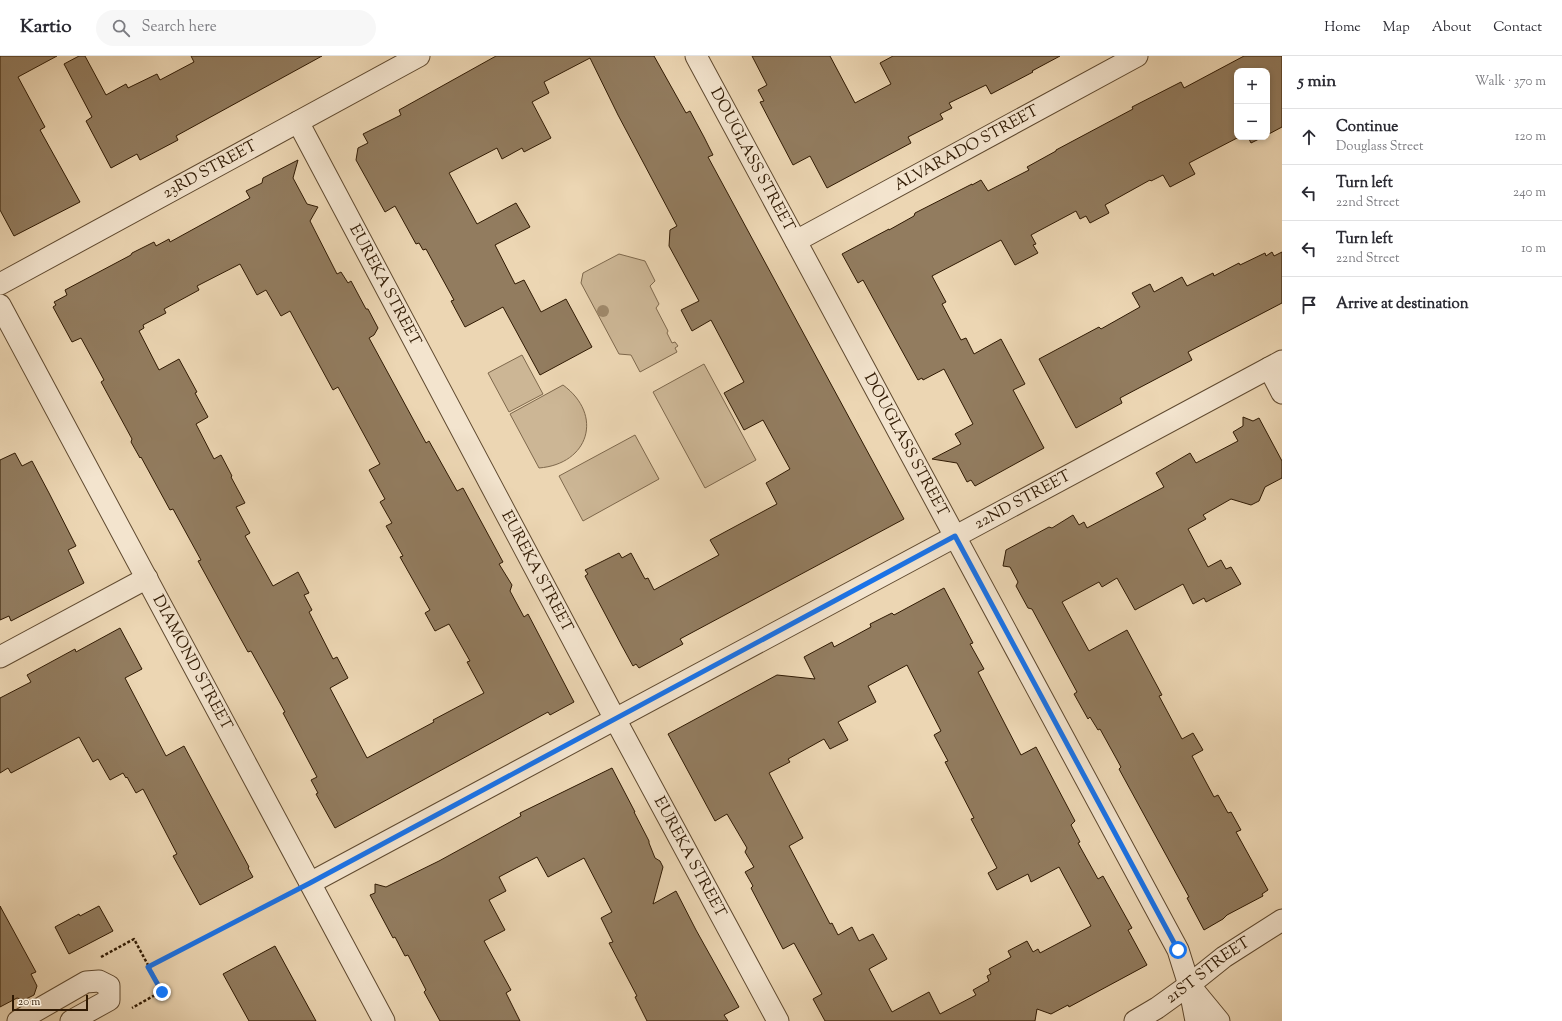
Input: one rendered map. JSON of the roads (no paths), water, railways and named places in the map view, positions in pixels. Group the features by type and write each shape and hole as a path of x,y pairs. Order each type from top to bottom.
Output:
{"street":[{"name":"23RD STREET","path":"0,284 419,56"},
{"name":"DOUGLASS STREET","path":"696,56 1178,950 1189,985 1196,1021"},
{"name":"ALVARADO STREET","path":"796,241 1137,56"},
{"name":"EUREKA STREET","path":"298,122 615,719 778,1021"},
{"name":"DIAMOND STREET","path":"0,304 384,1021"},
{"name":"22ND STREET","path":"310,883 1275,365"},
{"path":"1275,365 1282,393"},
{"path":"0,657 146,578"},
{"name":"21ST STREET","path":"1135,1021 1157,1008 1189,985 1224,957 1282,920"},
{"path":"18,1021 86,982 99,981 109,986 109,1000 71,1021"},
{"name":"DOUGLASS STREET","path":"1189,985 1219,1021"}]}
